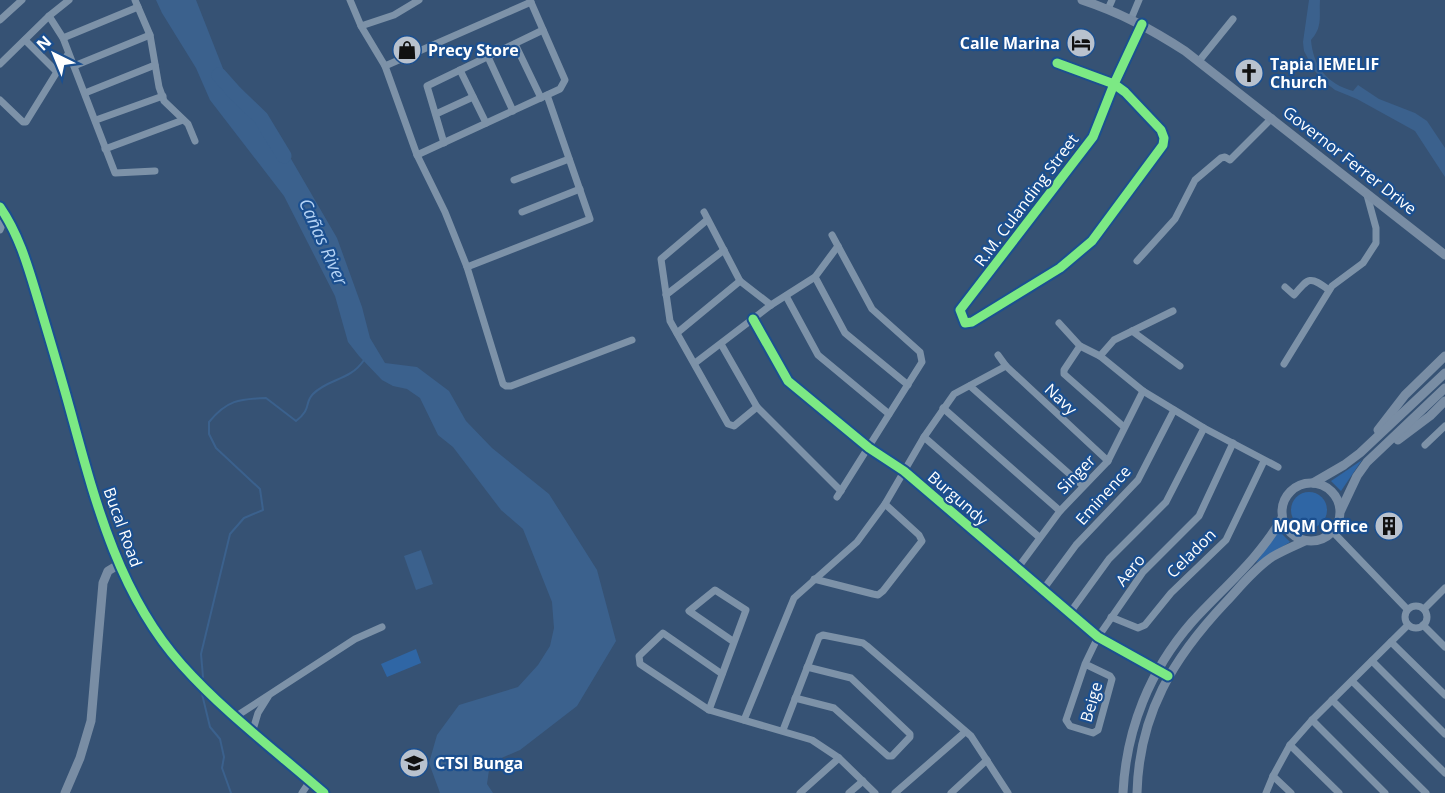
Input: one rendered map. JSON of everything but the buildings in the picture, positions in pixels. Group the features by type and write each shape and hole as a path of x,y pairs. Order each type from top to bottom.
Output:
{"main road":[{"name":"Governor Ferrer Drive","path":"1082,0 1110,4 1199,61 1445,255"},
{"name":"Bucal Road","path":"3,211 25,257 85,466 118,566 159,635 180,663 252,733 324,793"},
{"path":"1360,453 1405,395 1445,356"},
{"path":"1123,793 1127,749 1136,719 1158,671 1174,644 1264,548 1282,518 1284,502 1290,492 1298,486 1313,483 1360,453 1445,373"},
{"path":"1137,793 1143,743 1155,704 1168,676 1201,628 1272,557 1305,541 1321,540 1333,532 1357,476 1367,462 1445,388"},
{"path":"1367,462 1430,416 1445,402"},
{"path":"1313,483 1323,485 1332,491 1338,499 1341,510"},
{"path":"1282,518 1290,533 1305,541"},
{"path":"65,793 80,758 91,721 103,583 108,571 118,566"}],"street":[{"path":"0,20 22,0"},
{"path":"0,64 49,16 69,0"},
{"path":"350,0 361,26 385,66 417,155 445,212 467,267 503,384 506,386 632,340"},
{"path":"361,26 394,15 419,0"},
{"path":"1131,19 1139,0"},
{"path":"385,66 530,1 565,80 561,89 417,155"},
{"path":"63,38 136,3 150,35 164,100 188,124 195,141"},
{"path":"49,16 63,38 115,173 155,171"},
{"path":"1199,61 1233,19"},
{"name":"R.M. Culanding Street","path":"1114,84 1125,92 1161,130 1164,138 1163,145 1092,241 1060,268 972,322 965,323 960,310 1093,136 1114,84 1142,24"},
{"path":"444,143 427,86 543,30"},
{"path":"74,66 150,35"},
{"path":"25,40 57,72"},
{"path":"467,267 590,219 544,97 515,44"},
{"path":"0,100 23,122 26,122 68,54"},
{"path":"488,57 513,111"},
{"path":"1057,63 1114,84"},
{"path":"85,93 155,65"},
{"path":"460,70 486,123"},
{"path":"96,120 163,96"},
{"path":"436,114 473,97"},
{"path":"0,112 10,110"},
{"path":"1137,261 1175,219 1191,187 1200,175 1221,158 1230,160 1272,118"},
{"path":"105,149 183,120"},
{"path":"514,180 569,159"},
{"path":"522,212 580,189"},
{"path":"1284,364 1329,290 1339,279 1363,263 1376,243 1376,228 1367,192"},
{"path":"0,230 3,211"},
{"path":"704,212 740,282 771,305"},
{"path":"707,220 661,259 670,321 728,424 734,426 757,407"},
{"path":"721,344 757,407 839,494 922,362 920,352 872,309 832,235"},
{"path":"695,363 771,305 815,277 838,246"},
{"path":"666,295 724,250"},
{"path":"815,277 845,333 908,385"},
{"path":"1285,287 1294,295 1310,279 1329,290"},
{"path":"677,333 740,282"},
{"path":"786,296 818,355 890,414"},
{"path":"1100,356 1114,340 1173,311"},
{"name":"Burgundy","path":"753,319 788,381 869,448 904,471 1098,638 1168,676"},
{"path":"1059,323 1080,346 1100,356 1143,391 1204,428 1278,467"},
{"path":"1132,331 1180,366"},
{"path":"1080,346 1064,370 1064,374 1124,427"},
{"name":"Navy","path":"998,355 1006,366 1108,461"},
{"path":"744,720 794,598 857,542 885,504 924,437 954,394 1006,366"},
{"path":"970,386 1083,486"},
{"name":"Singer","path":"1017,569 1060,511 1108,461 1143,391"},
{"path":"944,408 1060,511"},
{"name":"Eminence","path":"1042,591 1076,545 1138,480 1174,410"},
{"path":"1069,614 1109,559 1166,502 1204,428"},
{"path":"1425,445 1443,431"},
{"path":"924,437 1040,537"},
{"name":"Aero","path":"1067,724 1066,720 1085,664 1098,638 1143,572 1199,516 1233,443"},
{"name":"Celadon","path":"1111,617 1138,628 1145,625 1171,592 1226,540 1264,460"},
{"path":"814,579 878,595 883,591 922,541 919,535 885,504"},
{"path":"1333,532 1407,609"},
{"path":"709,710 746,610 715,590 689,611 734,642"},
{"path":"1424,609 1444,593"},
{"path":"1407,609 1416,606 1424,609"},
{"path":"1407,609 1405,619 1408,625 1414,628 1423,626 1427,619 1424,609"},
{"path":"1266,793 1290,745 1312,720 1408,625"},
{"path":"1423,626 1445,647"},
{"path":"235,717 355,639 382,627"},
{"path":"722,674 663,633 639,656 640,664 709,710 812,740 839,758 875,793"},
{"path":"783,730 819,637 823,635 863,643 971,736 1005,792"},
{"path":"1391,642 1445,695"},
{"path":"1372,661 1445,734"},
{"name":"Beige","path":"1067,724 1093,734 1098,730 1101,720 1112,679 1085,664"},
{"path":"795,698 834,708 888,756 892,756 910,737 910,734 851,678 807,667"},
{"path":"1352,681 1445,773"},
{"path":"252,733 258,713 270,694"},
{"path":"1332,700 1426,793"},
{"path":"1312,720 1385,793"},
{"path":"895,793 965,732"},
{"path":"1290,745 1339,793"},
{"path":"800,793 839,758"},
{"path":"951,793 987,760"},
{"path":"1273,776 1291,793"},
{"path":"302,793 310,781"},
{"path":"849,793 863,781"}],"shaded area":[{"path":"1362,460 1341,491 1331,481"},
{"path":"1309,492 1322,497 1327,510 1322,523 1309,528 1296,523 1291,510 1296,497"},
{"path":"1278,530 1290,542 1256,563"},
{"path":"416,649 421,663 387,677 381,664"}],"water":[{"path":"156,0 196,0 233,94 287,152 337,238 362,307 370,338 385,363 417,367 449,391 466,421 492,448 549,494 597,570 616,641 577,706 520,750 490,763 487,784 493,793 440,793 429,763 437,735 459,705 518,687 538,665 550,646 554,628 552,602 523,529 501,510 453,447 438,435 420,398 407,389 393,386 382,380 348,342 335,296 284,196 210,100 196,68"},
{"path":"1309,0 1320,0 1319,26 1311,40 1315,58 1323,73 1344,88 1353,91 1358,85 1379,99 1415,113 1427,121 1445,148 1445,177 1415,131 1357,99 1335,90 1314,70 1304,51 1303,42"},
{"path":"421,550 433,584 416,590 404,556"}],"waterway":[{"name":"Cañas River","path":"219,75 261,118 284,156"},
{"path":"203,677 201,654 230,534 244,518 263,510 260,489 216,448 209,434 209,422 222,409 234,402 266,398 296,421 306,410 313,394 346,376 364,360"},
{"path":"202,694 210,727 220,739 224,757 222,768 231,793"}],"cycle path":[{"path":"1057,63 1114,84 1125,92 1161,130 1164,138 1163,145 1092,241 1060,268 972,322 965,323 960,310 1093,137 1114,84 1142,24"},
{"path":"0,207 13,230 28,266 100,513 112,546 141,608 160,638 198,682 324,793"},
{"path":"753,319 788,381 869,448 904,471 1098,637 1168,676"}],"place":[{"name":"Calle Marina","path":"1081,43"},
{"name":"Precy Store","path":"407,50"},
{"name":"Tapia IEMELIF Church","path":"1249,73"},
{"name":"MQM Office","path":"1389,526"},
{"name":"CTSI Bunga","path":"414,763"}]}
